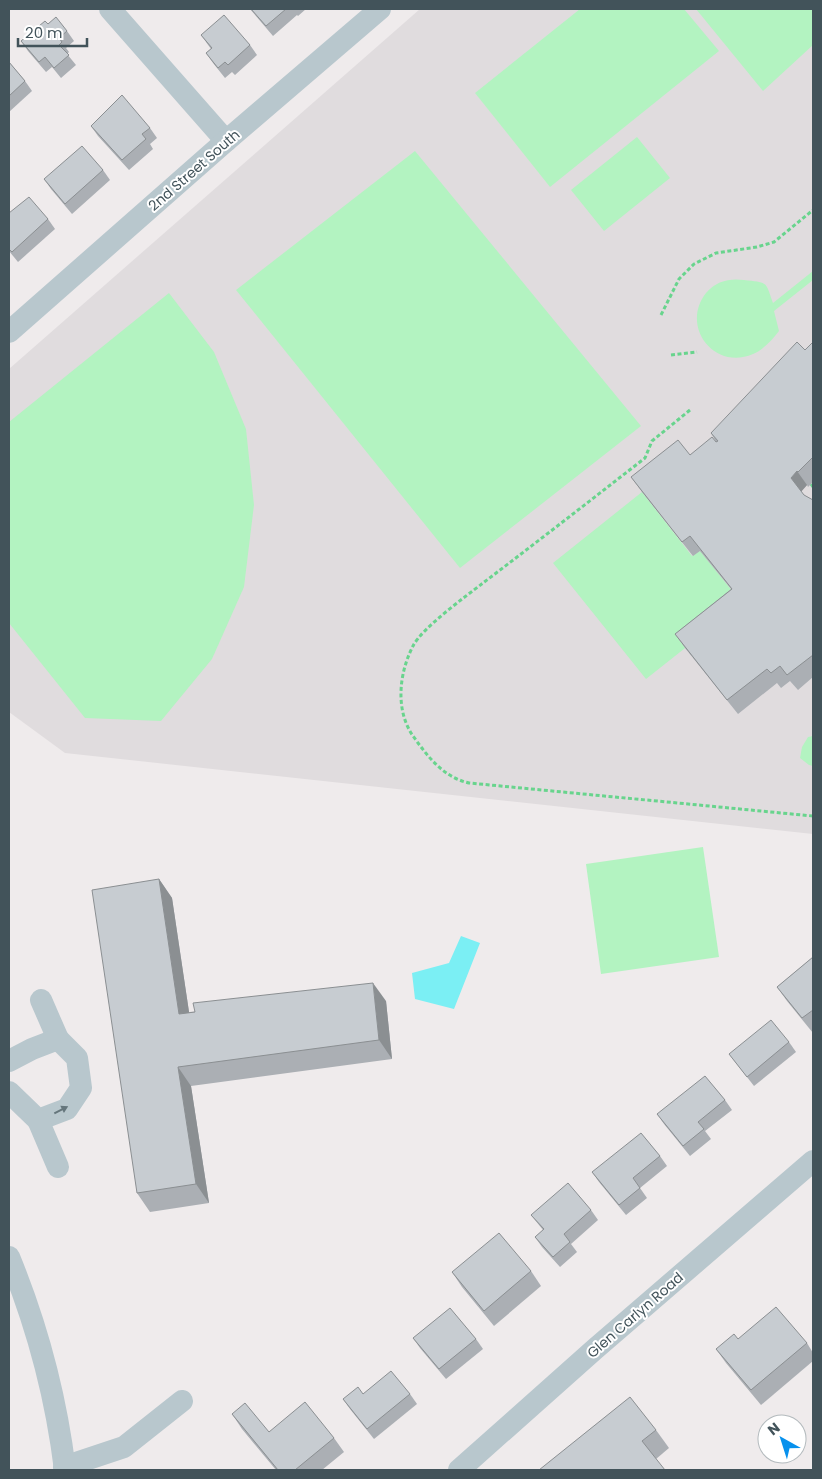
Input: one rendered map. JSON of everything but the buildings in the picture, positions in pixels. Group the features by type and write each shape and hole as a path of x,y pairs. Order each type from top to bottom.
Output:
{"street":[{"path":"110,9 226,141"},
{"name":"2nd Street South","path":"9,332 226,141 380,9"},
{"path":"38,1120 67,1109 80,1088 77,1058 58,1039 41,1000"},
{"path":"9,1061 32,1049 58,1039"},
{"path":"9,1092 38,1120 58,1167"},
{"name":"Glen Carlyn Road","path":"460,1470 595,1349 813,1161"},
{"path":"9,1257 25,1296 45,1362 60,1429 65,1469 124,1447 182,1401"}],"path":[{"path":"661,315 679,279 694,264 716,253 757,247 774,242 813,210"},
{"path":"671,356 697,352"},
{"path":"690,410 652,441 645,458 461,600 413,644 402,672 401,699 408,729 424,752 446,774 456,780 469,783 813,816"}],"shaded area":[{"path":"420,9 813,9 813,834 65,753 9,712 9,369"}],"green space":[{"path":"580,9 684,9 719,51 550,187 475,93"},
{"path":"696,9 813,9 813,45 763,91"},
{"path":"637,137 670,178 604,231 571,190"},
{"path":"415,151 641,426 460,568 236,290"},
{"path":"813,271 813,280 774,311 779,331 760,350 739,358 726,356 714,351 705,342 699,331 697,319 699,306 706,293 714,286 724,281 734,280 762,283 767,287 773,303"},
{"path":"169,293 214,352 246,429 254,505 244,587 212,659 161,721 85,718 9,623 9,422"},
{"path":"642,492 692,556 700,551 742,603 646,679 553,563"},
{"path":"813,736 813,766 800,758 802,747 808,737"},
{"path":"703,847 719,957 601,974 586,864"}],"water":[{"path":"461,936 480,943 454,1009 415,999 412,973 449,963"}]}
